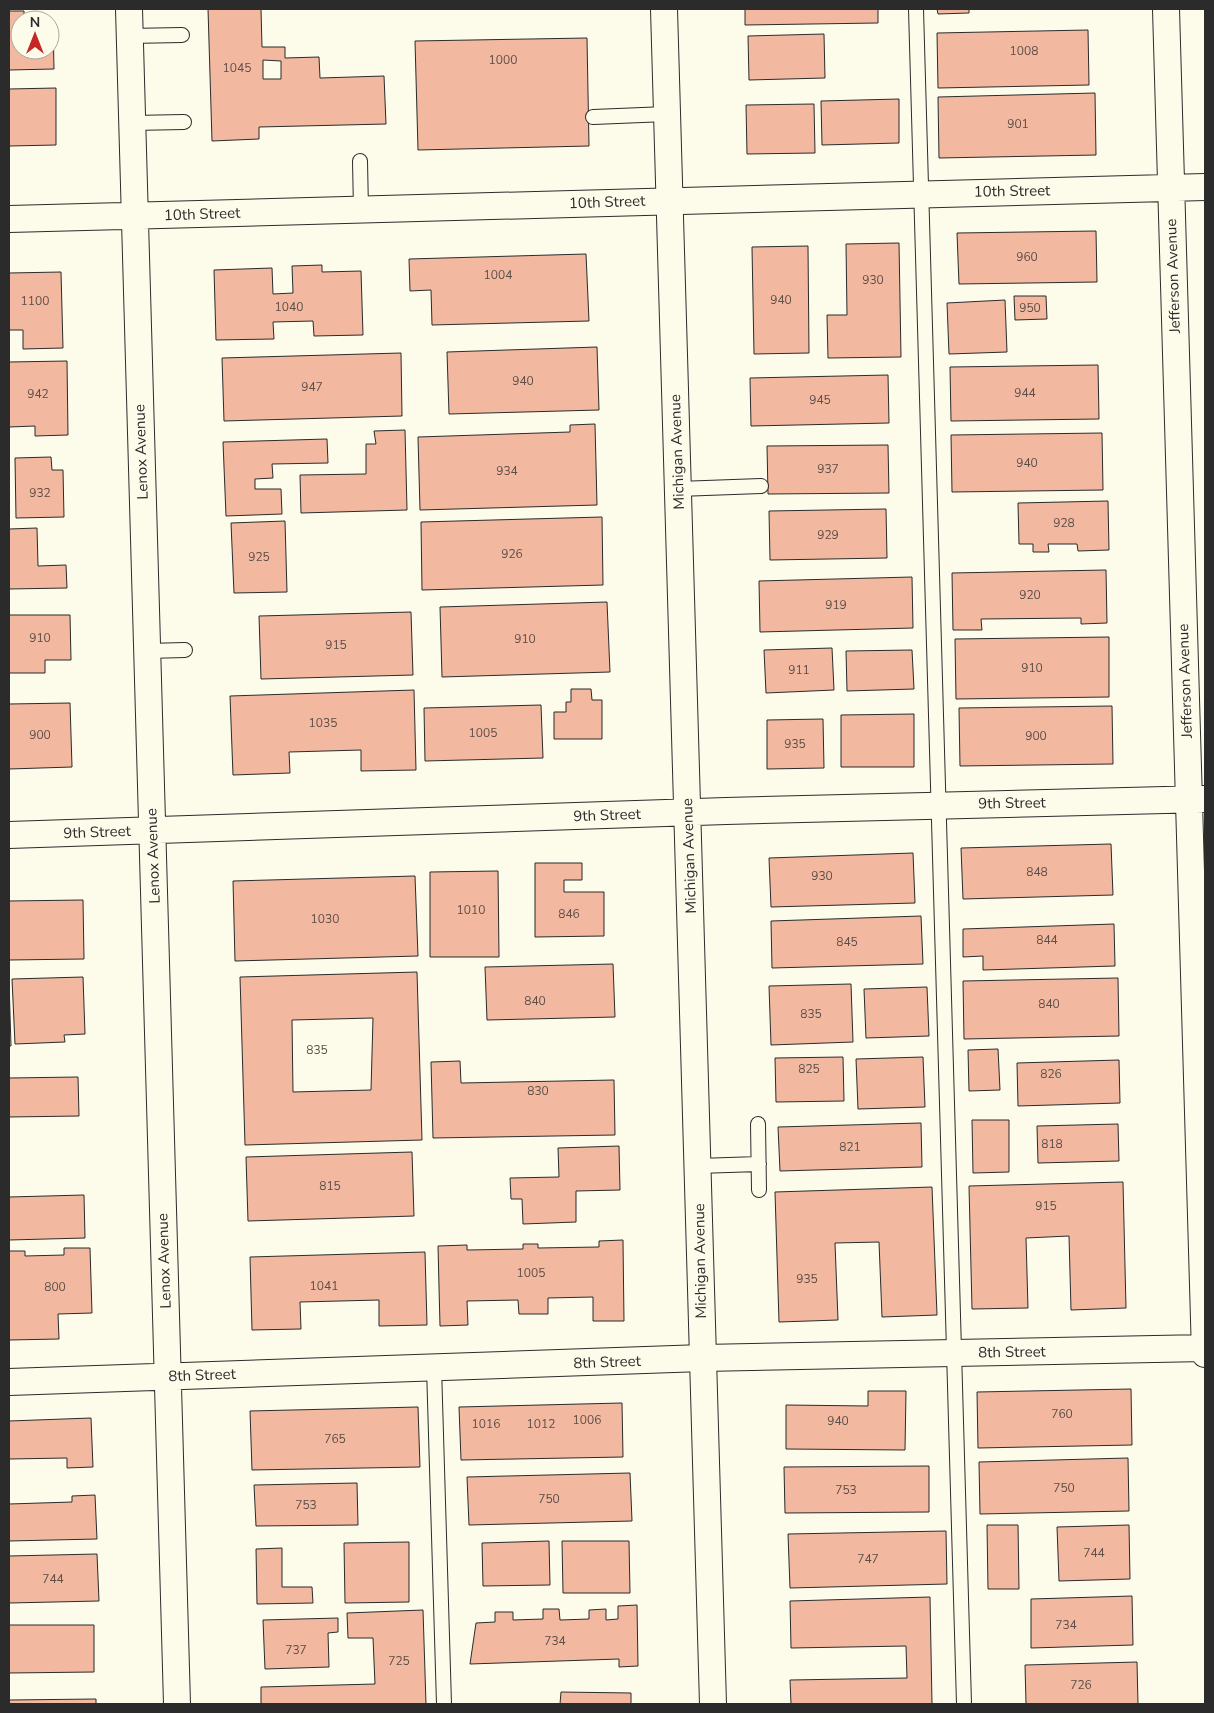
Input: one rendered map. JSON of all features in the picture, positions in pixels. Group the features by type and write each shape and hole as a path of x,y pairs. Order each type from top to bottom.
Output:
{"street":[{"name":"Lenox Avenue","path":"129,9 178,1704"},
{"name":"Michigan Avenue","path":"664,9 713,1704"},
{"name":"Jefferson Avenue","path":"1166,9 1170,187 1197,799 1205,1354"},
{"name":"10th Street","path":"9,219 1205,186"},
{"name":"9th Street","path":"9,835 939,805 1197,799"},
{"name":"8th Street","path":"9,1382 703,1358 1205,1348"}],"lane":[{"path":"916,9 964,1704"},
{"path":"130,36 182,35"},
{"path":"594,118 668,114"},
{"path":"132,123 184,122"},
{"path":"360,161 361,210"},
{"path":"678,489 761,486"},
{"path":"147,651 185,650"},
{"path":"758,1124 759,1190"},
{"path":"698,1166 759,1164"},
{"path":"434,1367 444,1704"}],"building":[{"path":"208,9 261,9 262,47 285,47 285,58 319,57 320,78 384,76 386,124 259,127 259,139 212,141","holes":["263,60 281,61 281,79 263,79"]},
{"path":"745,9 878,9 878,23 745,25"},
{"path":"937,9 969,9 969,13 938,14"},
{"path":"10,11 10,60 54,60 54,69 9,70"},
{"path":"1088,30 1089,85 938,88 937,33"},
{"path":"824,34 825,78 749,80 748,36"},
{"path":"587,38 589,146 418,150 415,41"},
{"path":"56,88 56,145 9,146 9,89"},
{"path":"1095,93 1096,155 939,158 938,97"},
{"path":"899,99 899,143 822,145 821,101"},
{"path":"814,104 815,153 747,154 746,105"},
{"path":"1096,231 1097,282 959,284 957,233"},
{"path":"899,243 901,357 828,358 827,315 847,315 846,244"},
{"path":"808,246 809,353 754,354 752,247"},
{"path":"586,254 589,321 432,325 431,290 410,291 409,259"},
{"path":"322,265 322,272 361,271 363,335 314,336 313,321 273,322 274,339 216,340 214,270 272,268 273,294 293,293 292,266"},
{"path":"61,272 63,348 23,349 23,330 9,330 9,273"},
{"path":"1014,296 1046,296 1047,319 1015,320"},
{"path":"1005,300 1007,352 949,354 947,303"},
{"path":"597,347 599,410 449,414 447,352"},
{"path":"401,353 402,416 224,421 222,358"},
{"path":"67,361 68,435 35,436 35,426 9,427 9,362"},
{"path":"1098,365 1099,419 951,421 950,367"},
{"path":"888,375 889,423 751,426 750,378"},
{"path":"595,424 597,505 420,510 418,437 570,432 570,425"},
{"path":"405,430 407,510 301,513 300,475 366,474 366,444 376,444 374,431"},
{"path":"1102,433 1103,490 952,492 951,435"},
{"path":"327,439 328,463 272,464 273,478 255,479 255,489 281,489 282,514 226,516 223,442"},
{"path":"888,445 889,493 768,494 767,446"},
{"path":"51,457 52,470 63,470 64,517 16,518 15,458"},
{"path":"1108,501 1109,550 1078,551 1077,544 1048,544 1049,552 1033,552 1033,544 1019,544 1018,503"},
{"path":"886,509 887,558 770,560 769,511"},
{"path":"602,517 603,585 422,590 421,522"},
{"path":"285,521 287,592 234,593 231,523"},
{"path":"37,528 38,566 66,565 67,588 9,589 9,529"},
{"path":"1106,570 1107,623 1081,624 1081,618 981,619 982,630 953,630 952,573"},
{"path":"912,577 913,628 760,632 759,581"},
{"path":"607,602 610,672 442,677 440,607"},
{"path":"411,612 413,675 261,679 259,616"},
{"path":"9,615 70,615 71,660 45,660 45,673 9,673"},
{"path":"1109,637 1109,697 956,699 955,639"},
{"path":"832,648 834,690 766,693 764,650"},
{"path":"912,650 914,689 847,691 846,651"},
{"path":"571,689 591,689 592,700 602,700 602,739 554,739 554,712 566,712 566,702 571,702"},
{"path":"414,690 416,770 361,771 361,750 289,752 290,773 233,775 230,696"},
{"path":"70,703 72,767 9,769 9,704"},
{"path":"541,705 543,758 425,761 424,708"},
{"path":"1112,706 1113,764 960,766 959,708"},
{"path":"914,714 914,767 841,767 841,715"},
{"path":"823,719 824,768 767,769 767,720"},
{"path":"1111,844 1113,895 963,899 961,848"},
{"path":"913,853 915,903 771,907 769,858"},
{"path":"535,863 582,863 582,880 564,880 564,892 604,892 604,936 535,937"},
{"path":"498,871 499,957 430,957 430,872"},
{"path":"415,876 418,956 235,961 233,881"},
{"path":"83,900 84,959 9,960 9,901"},
{"path":"921,916 923,964 772,968 771,921"},
{"path":"1114,924 1115,966 983,970 983,956 963,957 963,929"},
{"path":"613,964 615,1017 487,1020 485,967"},
{"path":"417,972 422,1140 245,1145 240,977","holes":["373,1018 371,1090 293,1092 292,1020"]},
{"path":"83,977 85,1034 64,1035 65,1042 15,1044 12,979"},
{"path":"1118,978 1119,1036 964,1039 963,981"},
{"path":"9,981 11,1046 9,1046"},
{"path":"851,984 853,1042 771,1045 769,986"},
{"path":"927,987 929,1036 866,1038 864,989"},
{"path":"998,1049 1000,1090 969,1091 968,1050"},
{"path":"843,1057 844,1101 776,1102 775,1058"},
{"path":"923,1057 925,1107 858,1109 856,1059"},
{"path":"1119,1060 1120,1103 1018,1106 1017,1063"},
{"path":"460,1061 461,1083 614,1080 615,1135 433,1138 431,1062"},
{"path":"78,1077 79,1116 9,1117 9,1078"},
{"path":"972,1120 1009,1120 1009,1172 973,1173"},
{"path":"921,1123 922,1167 780,1171 778,1127"},
{"path":"1118,1124 1119,1161 1038,1163 1037,1126"},
{"path":"619,1146 620,1190 576,1191 576,1222 523,1224 522,1199 511,1199 510,1178 559,1177 558,1148"},
{"path":"412,1152 414,1216 248,1221 246,1157"},
{"path":"1123,1182 1126,1308 1071,1310 1069,1236 1026,1238 1028,1308 972,1309 969,1186"},
{"path":"932,1187 937,1315 882,1317 879,1242 835,1243 838,1320 779,1322 775,1192"},
{"path":"84,1195 85,1238 9,1240 9,1197"},
{"path":"623,1240 624,1321 593,1321 593,1297 548,1298 548,1314 519,1314 518,1300 467,1301 468,1325 440,1326 438,1246 467,1245 467,1250 523,1249 523,1244 538,1244 538,1248 599,1247 599,1241"},
{"path":"64,1248 90,1248 92,1313 58,1314 59,1339 9,1340 9,1251 25,1251 25,1256 64,1255"},
{"path":"425,1252 427,1325 379,1326 379,1300 300,1302 301,1329 252,1330 250,1257"},
{"path":"1131,1389 1132,1445 978,1448 977,1392"},
{"path":"868,1391 906,1391 905,1450 786,1449 786,1405 868,1406"},
{"path":"622,1403 623,1457 461,1460 459,1407"},
{"path":"418,1407 420,1467 252,1470 250,1411"},
{"path":"91,1418 93,1467 67,1468 67,1458 9,1459 9,1421"},
{"path":"1128,1458 1129,1511 980,1514 979,1462"},
{"path":"929,1466 929,1512 785,1513 784,1467"},
{"path":"630,1473 632,1521 469,1525 467,1477"},
{"path":"357,1483 358,1525 256,1526 254,1485"},
{"path":"95,1495 97,1539 9,1541 9,1504 72,1502 72,1496"},
{"path":"987,1525 1018,1525 1019,1589 988,1589"},
{"path":"1129,1525 1130,1579 1059,1581 1057,1527"},
{"path":"946,1531 947,1584 790,1588 788,1534"},
{"path":"549,1541 550,1585 483,1586 482,1543"},
{"path":"562,1541 629,1541 630,1593 563,1593"},
{"path":"409,1542 409,1602 345,1603 344,1543"},
{"path":"282,1548 282,1587 312,1587 313,1603 257,1604 256,1549"},
{"path":"97,1554 99,1601 9,1603 9,1556"},
{"path":"1132,1596 1133,1645 1031,1648 1031,1599"},
{"path":"930,1597 932,1704 791,1704 790,1680 907,1678 906,1646 791,1648 790,1601"},
{"path":"637,1605 638,1666 619,1667 619,1659 470,1664 476,1623 495,1622 495,1612 513,1612 513,1620 543,1619 543,1609 559,1609 560,1620 589,1619 589,1610 606,1609 606,1620 618,1619 618,1606"},
{"path":"423,1610 426,1704 261,1704 261,1687 375,1684 373,1638 348,1638 347,1613"},
{"path":"338,1618 338,1632 328,1633 329,1667 265,1669 263,1620"},
{"path":"9,1625 94,1625 94,1672 9,1673"},
{"path":"1137,1662 1138,1704 1026,1704 1025,1665"},
{"path":"561,1692 631,1693 631,1704 560,1704"},
{"path":"96,1699 96,1704 9,1704 9,1700"}]}
